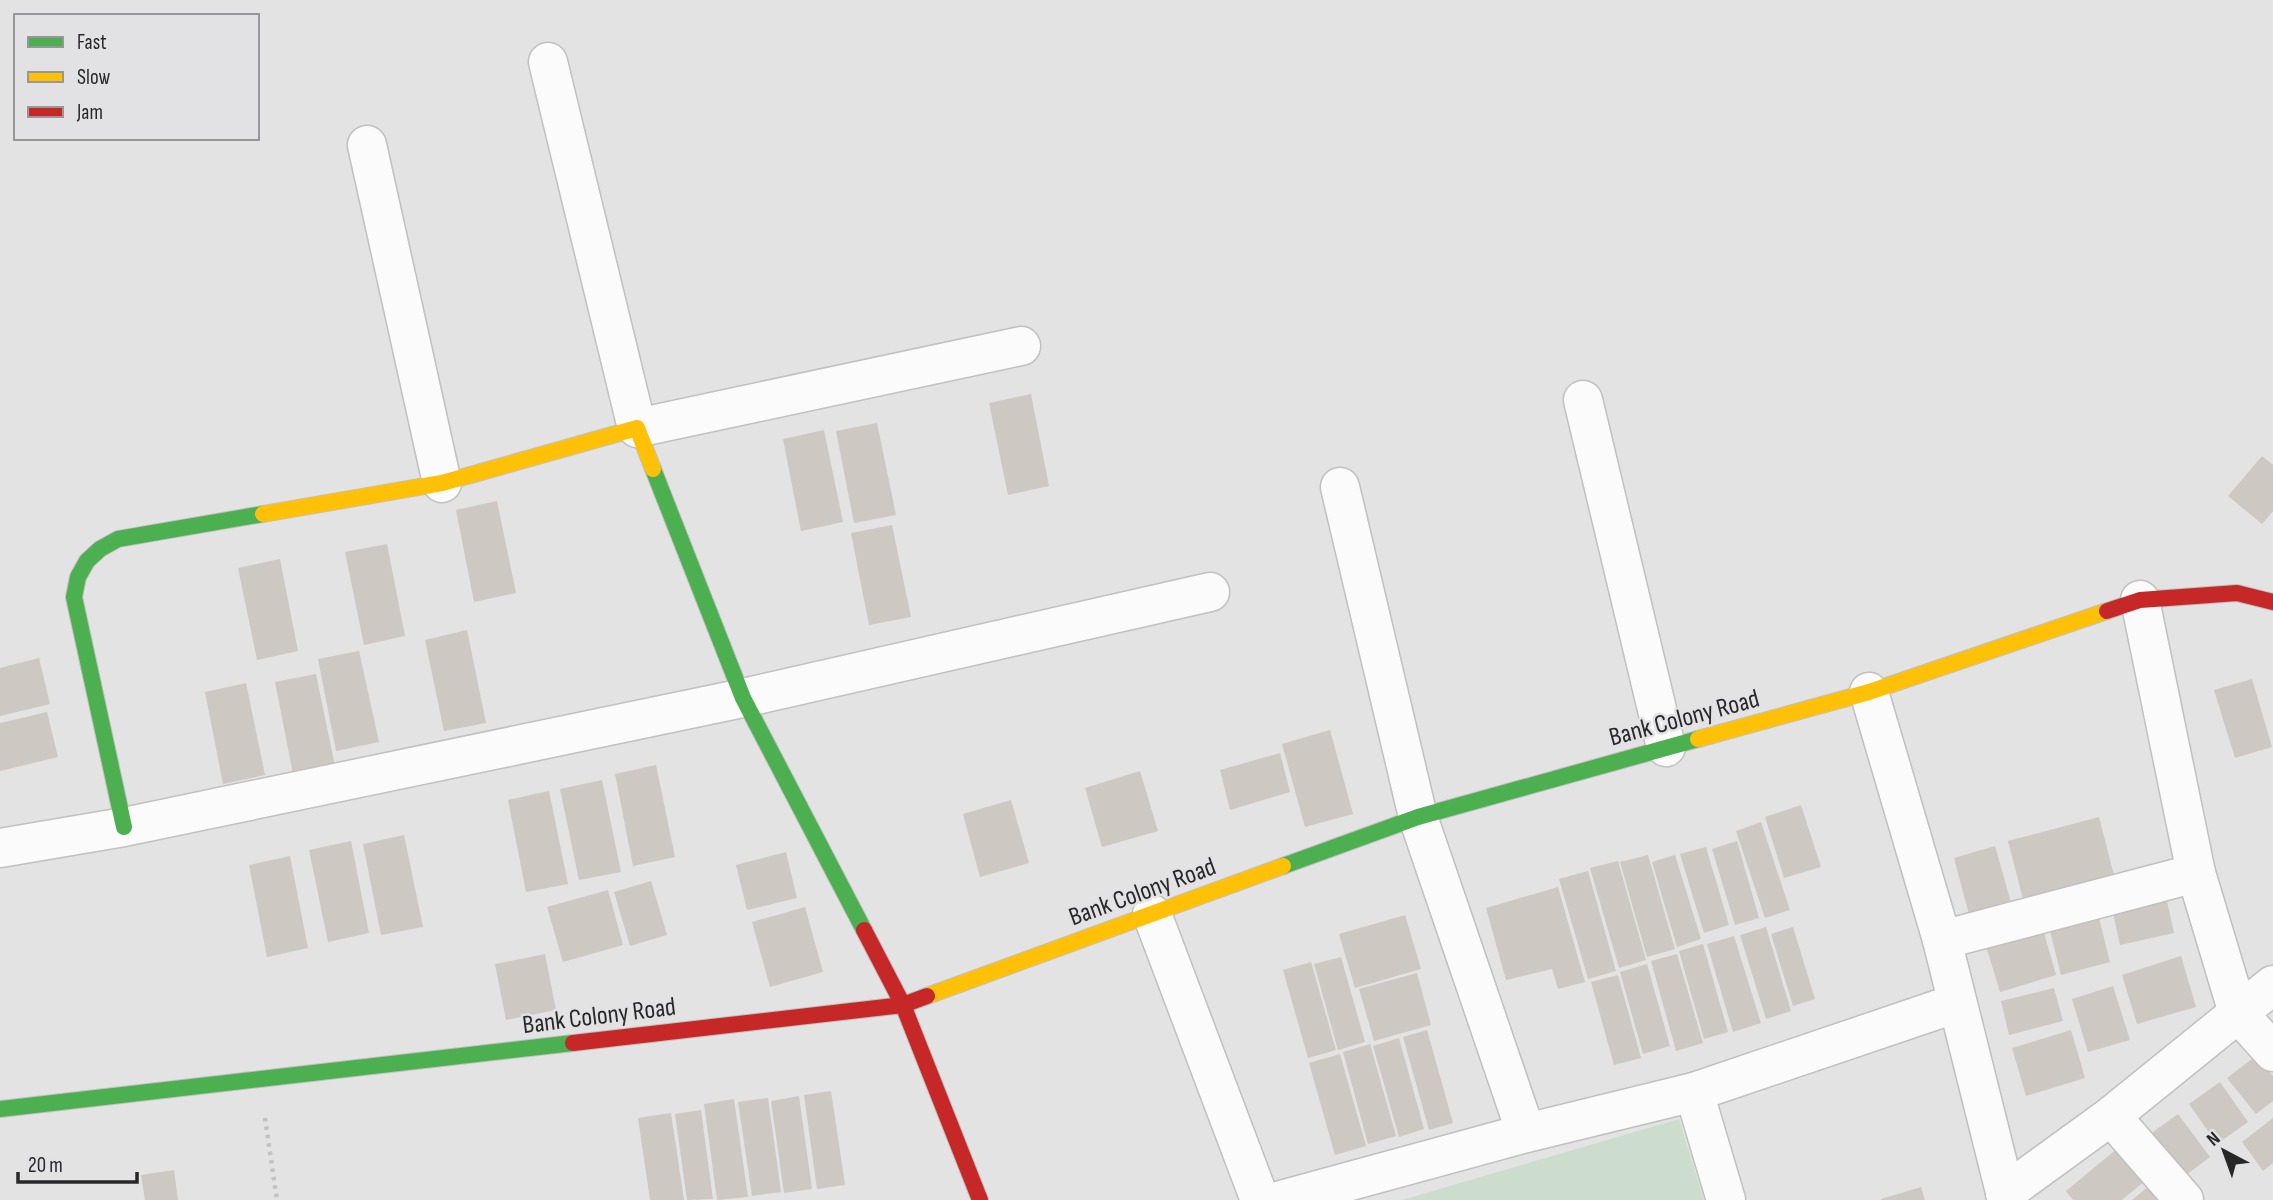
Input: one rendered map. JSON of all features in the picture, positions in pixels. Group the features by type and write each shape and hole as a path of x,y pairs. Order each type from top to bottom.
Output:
{"street":[{"path":"548,62 637,428 743,698 903,1005 980,1200"},
{"path":"366,145 442,483"},
{"path":"124,827 74,597 76,581 84,564 97,548 118,539 442,483 637,428 1021,346"},
{"path":"1583,400 1666,747"},
{"path":"1340,487 1418,817 1526,1133"},
{"path":"0,848 124,827 743,698 1210,592"},
{"name":"Bank Colony Road","path":"0,1109 903,1005 1418,817 1869,691 2140,600 2237,593 2273,602"},
{"path":"2140,600 2196,873 2238,1013 2273,1052"},
{"path":"1869,691 1942,940 2006,1196 2111,1116 2273,985"},
{"path":"1942,940 2196,873"},
{"path":"1152,914 1260,1200"},
{"path":"1281,1200 1526,1133 1694,1092 1957,1003"},
{"path":"1694,1092 1726,1200"},
{"path":"2111,1116 2184,1200"}],"path":[{"path":"259,1079 277,1200"}],"green space":[{"path":"1679,1119 1704,1200 1402,1200"}],"building":[{"path":"1031,394 1049,486 1008,495 989,403"},
{"path":"877,423 896,515 854,523 836,431"},
{"path":"824,430 843,522 801,531 783,439"},
{"path":"2262,456 2273,465 2273,511 2262,524 2228,496"},
{"path":"497,501 516,593 474,602 456,510"},
{"path":"892,525 911,617 869,625 851,533"},
{"path":"387,544 405,636 364,645 345,552"},
{"path":"280,559 298,651 257,660 238,568"},
{"path":"467,630 486,723 444,731 425,640"},
{"path":"359,651 379,742 336,751 318,659"},
{"path":"39,658 50,704 0,716 0,668"},
{"path":"316,674 335,766 293,774 275,682"},
{"path":"2252,679 2272,747 2235,758 2214,690"},
{"path":"246,683 265,775 223,784 205,692"},
{"path":"47,712 58,757 0,771 0,723"},
{"path":"1330,730 1353,814 1305,827 1282,744"},
{"path":"1280,753 1290,792 1230,810 1220,770"},
{"path":"656,765 675,857 633,866 615,774"},
{"path":"1140,771 1158,831 1102,847 1085,788"},
{"path":"602,780 621,872 579,880 560,789"},
{"path":"549,791 568,884 526,892 508,800"},
{"path":"1011,800 1029,863 980,877 963,814"},
{"path":"1801,805 1821,867 1784,878 1765,817"},
{"path":"2099,817 2114,875 2023,899 2008,841"},
{"path":"1761,822 1790,910 1765,918 1736,831"},
{"path":"404,835 423,927 381,935 363,844"},
{"path":"351,841 369,933 328,942 309,850"},
{"path":"1737,841 1759,918 1735,925 1712,849"},
{"path":"1995,846 2012,906 1970,918 1954,858"},
{"path":"1706,847 1729,925 1704,933 1680,854"},
{"path":"786,852 797,898 747,910 736,865"},
{"path":"1648,855 1675,949 1647,957 1620,862"},
{"path":"1675,855 1701,939 1677,947 1652,862"},
{"path":"290,856 308,948 267,957 249,865"},
{"path":"1618,861 1646,960 1619,968 1590,868"},
{"path":"1588,871 1616,971 1588,979 1559,879"},
{"path":"651,881 667,935 630,946 614,892"},
{"path":"1558,887 1585,982 1558,989 1552,969 1506,980 1486,908"},
{"path":"608,890 623,945 563,962 547,907"},
{"path":"2165,892 2174,933 2120,945 2111,904"},
{"path":"805,907 823,972 770,987 752,922"},
{"path":"2098,914 2110,962 2061,975 2049,927"},
{"path":"1405,915 1421,969 1355,988 1339,934"},
{"path":"1766,927 1791,1011 1766,1019 1740,935"},
{"path":"1793,927 1815,999 1793,1006 1771,934"},
{"path":"2043,929 2056,975 2000,992 1986,946"},
{"path":"1734,936 1761,1023 1733,1032 1707,944"},
{"path":"1703,944 1728,1032 1704,1039 1679,951"},
{"path":"545,954 556,1010 506,1020 495,964"},
{"path":"1677,954 1703,1043 1676,1051 1651,961"},
{"path":"2181,956 2196,1007 2137,1024 2122,975"},
{"path":"1341,957 1365,1042 1338,1050 1314,964"},
{"path":"1311,962 1336,1050 1308,1058 1283,970"},
{"path":"1647,964 1670,1046 1643,1054 1620,972"},
{"path":"1417,973 1431,1025 1374,1041 1359,989"},
{"path":"1618,975 1641,1058 1614,1065 1591,982"},
{"path":"2113,986 2130,1040 2088,1052 2072,999"},
{"path":"2054,988 2063,1021 2009,1035 2001,1001"},
{"path":"1427,1030 1453,1123 1429,1130 1403,1037"},
{"path":"2071,1030 2085,1078 2026,1096 2012,1048"},
{"path":"1399,1038 1424,1129 1399,1137 1373,1046"},
{"path":"1370,1044 1396,1136 1368,1144 1343,1052"},
{"path":"1340,1054 1366,1146 1335,1155 1309,1063"},
{"path":"2257,1055 2273,1076 2273,1101 2256,1114 2227,1078"},
{"path":"2220,1082 2248,1122 2217,1144 2189,1104"},
{"path":"831,1091 845,1185 817,1189 804,1095"},
{"path":"799,1096 812,1189 784,1193 771,1101"},
{"path":"768,1098 781,1192 752,1196 738,1102"},
{"path":"734,1099 748,1197 717,1200 704,1104"},
{"path":"701,1110 713,1199 687,1200 675,1114"},
{"path":"671,1113 684,1200 650,1200 638,1118"},
{"path":"2178,1114 2210,1157 2178,1181 2146,1137"},
{"path":"2273,1118 2273,1163 2263,1171 2242,1142"},
{"path":"2124,1143 2151,1176 2122,1200 2073,1200 2066,1191"},
{"path":"174,1170 178,1200 145,1200 141,1175"},
{"path":"2150,1185 2162,1200 2132,1200"},
{"path":"1921,1187 1925,1200 1881,1200 1881,1199"}],"traffic: fast":[{"path":"653,469 743,698 864,930"},
{"path":"124,827 74,597 78,577 87,561 100,549 118,539 263,514"},
{"path":"1283,866 1418,817 1698,739"},
{"path":"0,1109 573,1043"}],"traffic: slow":[{"path":"263,514 442,483 637,428 653,469"},
{"path":"1698,739 1869,692 2107,611"},
{"path":"927,996 1283,866"}],"traffic: jam":[{"path":"2107,611 2140,600 2237,593 2273,602"},
{"path":"864,930 903,1005 980,1200"},
{"path":"573,1043 903,1005 927,996"}]}
